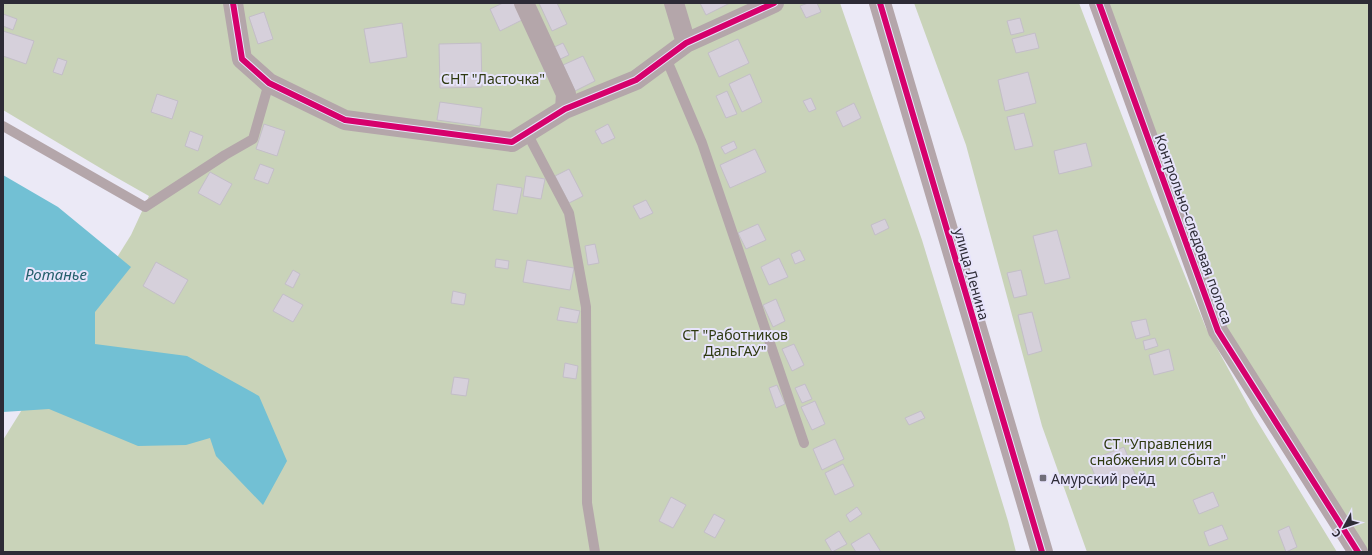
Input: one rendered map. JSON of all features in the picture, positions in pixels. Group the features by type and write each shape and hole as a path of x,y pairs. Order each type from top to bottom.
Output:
{"street":[{"path":"233,3 242,59 269,83 345,120 512,142 565,109 636,80 686,43 774,3"},
{"path":"524,3 566,94 565,109"},
{"path":"674,3 686,43"},
{"name":"улица Ленина","path":"880,3 1042,552"},
{"name":"Контрольно-следовая полоса","path":"1099,3 1218,331 1358,552"}],"lane":[{"path":"666,58 702,143 804,443"},
{"path":"3,126 145,207 225,155 253,139 269,83"},
{"path":"527,133 569,213 586,307 586,503 595,552"}],"green space":[{"name":"СТ \"Работников ДальГАУ\"","path":"3,3 840,3 922,240 1008,521 1016,552 3,552 3,440 131,235 149,196 3,110"},
{"name":"СТ \"Управления снабжения и сбыта\"","path":"914,3 1079,3 1153,197 1206,328 1254,416 1337,552 1087,552 1042,426 966,145"},
{"path":"1101,3 1369,3 1369,552 1356,552 1242,376"}],"water":[{"name":"Ротанье","path":"3,175 58,207 131,267 95,312 95,344 187,356 259,396 287,461 263,505 216,456 210,438 186,445 138,446 49,409 3,412"}],"building":[{"path":"503,3 514,3 522,20 500,31 490,9"},
{"path":"539,3 557,3 567,24 552,31"},
{"path":"700,3 730,3 706,15"},
{"path":"808,3 817,3 821,12 806,18 800,6"},
{"path":"264,12 273,39 258,44 249,17"},
{"path":"3,14 17,19 13,30 3,26"},
{"path":"1020,18 1024,32 1011,35 1007,21"},
{"path":"402,23 407,57 370,63 364,29"},
{"path":"3,31 34,41 26,64 3,56"},
{"path":"1035,33 1039,48 1016,53 1012,39"},
{"path":"738,39 749,63 719,77 708,53"},
{"path":"481,43 482,87 440,88 439,44"},
{"path":"563,43 569,55 556,61 550,49"},
{"path":"583,56 595,81 575,91 563,65"},
{"path":"58,58 67,61 62,75 53,72"},
{"path":"1028,72 1036,103 1005,111 998,80"},
{"path":"750,74 762,102 742,112 729,84"},
{"path":"727,91 737,114 726,118 716,96"},
{"path":"157,94 178,101 172,119 151,112"},
{"path":"811,98 816,109 809,112 803,101"},
{"path":"440,102 482,108 480,126 437,120"},
{"path":"854,103 861,118 843,127 836,112"},
{"path":"1024,113 1033,146 1015,150 1007,117"},
{"path":"264,124 285,131 277,156 256,149"},
{"path":"608,124 615,138 602,144 595,131"},
{"path":"190,131 203,136 198,151 185,146"},
{"path":"734,141 737,148 725,154 721,147"},
{"path":"1086,143 1092,166 1059,174 1054,151"},
{"path":"755,149 766,172 730,188 720,165"},
{"path":"260,164 274,169 268,184 254,179"},
{"path":"569,169 583,196 569,203 555,176"},
{"path":"210,172 232,184 220,205 198,193"},
{"path":"526,176 545,179 541,199 523,196"},
{"path":"497,184 522,188 517,214 493,210"},
{"path":"646,200 653,213 640,219 633,206"},
{"path":"885,219 889,228 875,235 871,225"},
{"path":"758,224 766,240 746,249 738,233"},
{"path":"1057,230 1070,278 1045,284 1033,236"},
{"path":"595,244 599,263 588,265 585,246"},
{"path":"800,250 805,260 795,264 791,254"},
{"path":"779,258 788,277 769,285 761,267"},
{"path":"496,259 509,261 508,269 495,267"},
{"path":"527,260 574,268 570,290 523,282"},
{"path":"156,262 188,280 174,304 143,286"},
{"path":"293,270 300,274 293,288 285,284"},
{"path":"1021,270 1027,295 1014,298 1007,273"},
{"path":"453,291 466,294 464,305 451,303"},
{"path":"283,294 303,305 293,322 273,311"},
{"path":"776,299 785,321 773,327 763,305"},
{"path":"560,307 580,311 577,323 557,320"},
{"path":"1032,312 1042,351 1028,355 1018,315"},
{"path":"1146,319 1150,335 1136,339 1131,322"},
{"path":"1155,338 1158,346 1145,350 1143,341"},
{"path":"794,344 804,365 792,371 782,349"},
{"path":"1169,349 1174,370 1154,375 1149,355"},
{"path":"565,363 578,366 576,379 563,377"},
{"path":"454,377 469,379 466,396 451,394"},
{"path":"805,384 812,399 802,403 795,388"},
{"path":"777,385 785,404 776,408 769,388"},
{"path":"815,401 825,424 812,430 801,407"},
{"path":"921,411 925,418 909,425 905,418"},
{"path":"835,439 844,459 822,470 813,449"},
{"path":"1124,447 1135,474 1100,488 1089,461"},
{"path":"843,464 854,486 835,495 825,473"},
{"path":"1213,492 1219,506 1199,514 1193,500"},
{"path":"671,497 686,505 673,528 659,521"},
{"path":"857,507 862,514 850,522 846,515"},
{"path":"714,514 725,520 715,538 704,532"},
{"path":"1222,525 1228,539 1209,546 1204,532"},
{"path":"1289,526 1297,547 1286,552 1278,531"},
{"path":"839,531 847,544 832,552 825,540"},
{"path":"869,533 881,552 856,552 851,544"}],"cycle path":[{"path":"233,3 242,59 269,83 345,120 512,142 565,109 636,80 686,43 774,3"},
{"path":"880,3 1042,552"},
{"path":"1099,3 1218,331 1358,552"}],"place":[{"name":"Амурский рейд","path":"1043,478"}],"park label":[{"name":"СНТ \"Ласточка\"","path":"493,78"}]}
